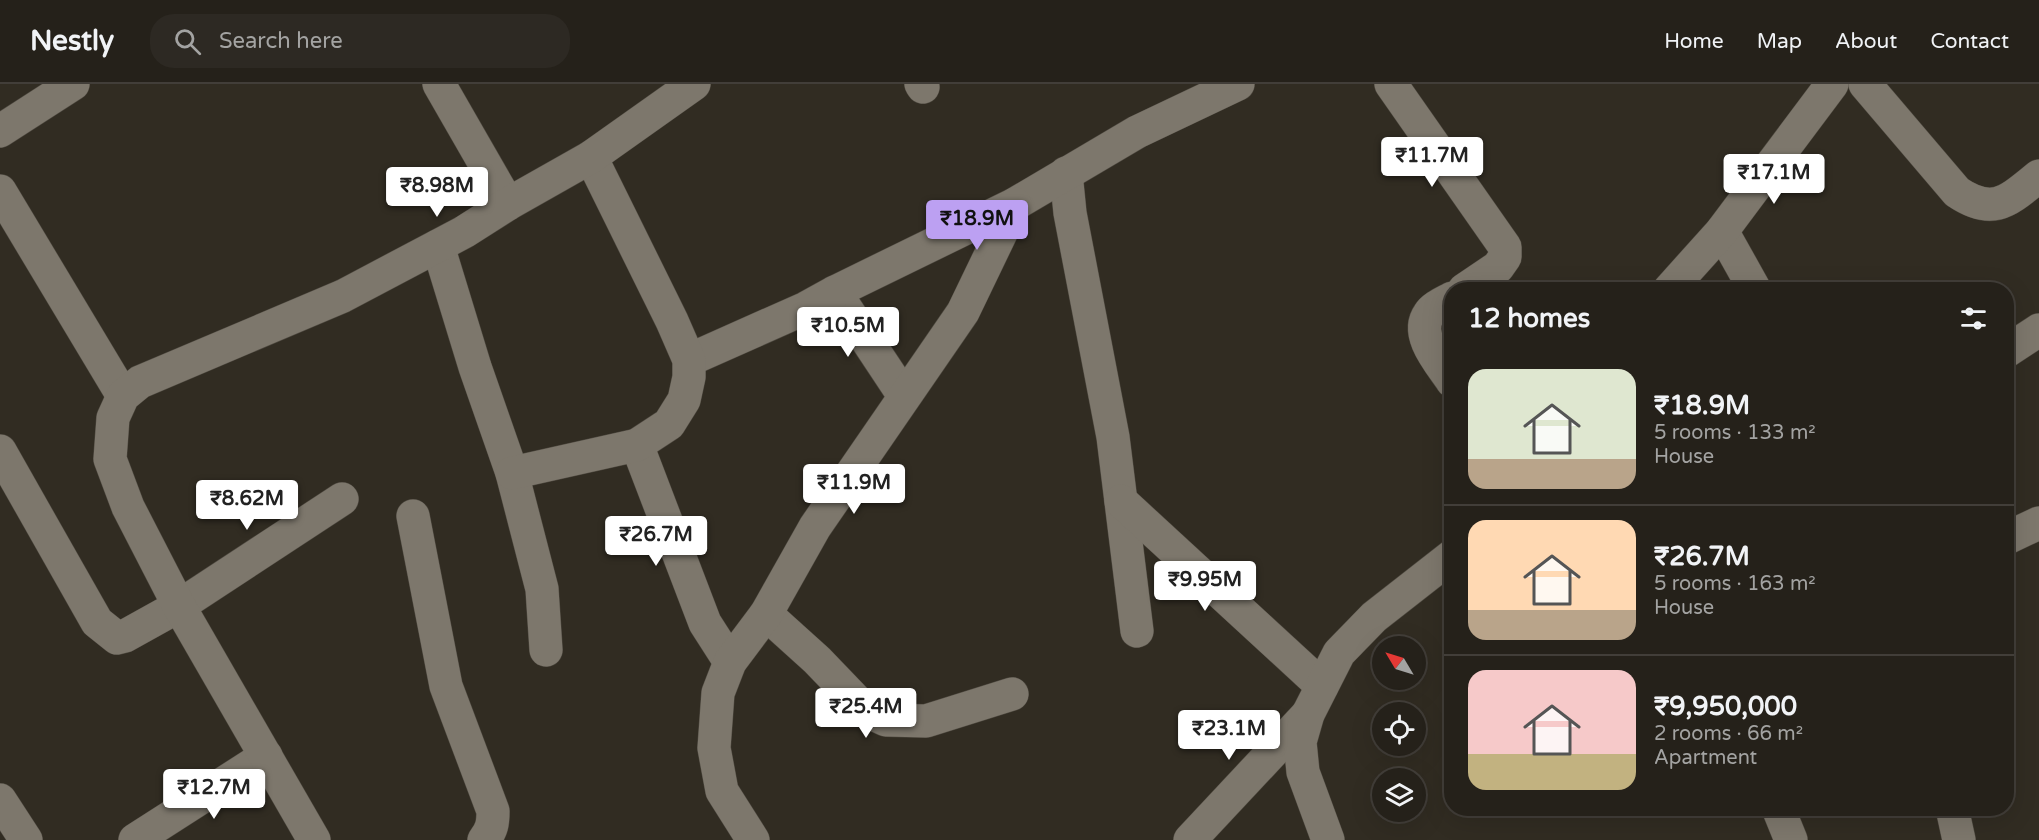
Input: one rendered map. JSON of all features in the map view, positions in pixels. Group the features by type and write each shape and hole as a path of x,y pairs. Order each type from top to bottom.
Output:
{"street":[{"path":"0,131 73,84"},
{"path":"439,84 508,204"},
{"path":"689,360 806,308 1015,204 1137,132 1238,84"},
{"path":"1391,84 1505,247 1505,257 1498,267 1476,282"},
{"path":"1676,282 1722,231 1832,84"},
{"path":"1865,84 1958,192 1971,201 1991,206 2014,196 2039,176"},
{"path":"314,840 179,606 128,507 111,459 112,418 123,396 141,382 343,296 464,232 591,157 677,89"},
{"path":"512,473 637,445 669,424 684,400 689,377 689,360 591,157"},
{"path":"1066,173 1070,213 1113,437 1137,631"},
{"path":"0,191 123,396"},
{"path":"753,840 722,791 714,748 718,693 730,662 766,614 815,527 963,312 1015,204"},
{"path":"1722,231 1751,282"},
{"path":"438,246 475,366 512,473 542,590 546,650"},
{"path":"835,292 904,396"},
{"path":"1444,303 1429,313 1424,326 1425,335 1444,368"},
{"path":"2014,346 2039,330"},
{"path":"637,445 705,624 730,662"},
{"path":"0,451 97,622 117,638 125,636 179,606 342,499"},
{"path":"1121,501 1322,686"},
{"path":"413,516 446,686 493,811 493,823 484,840"},
{"path":"2014,535 2039,524"},
{"path":"1328,840 1303,772 1300,742 1308,714 1339,653 1374,617 1444,562"},
{"path":"766,614 817,660 866,711 886,720 926,721 1012,694"},
{"path":"1190,840 1308,714"},
{"path":"135,840 266,756"},
{"path":"0,800 26,840"},
{"path":"1781,816 1791,840"},
{"path":"1954,816 1959,840"}]}
